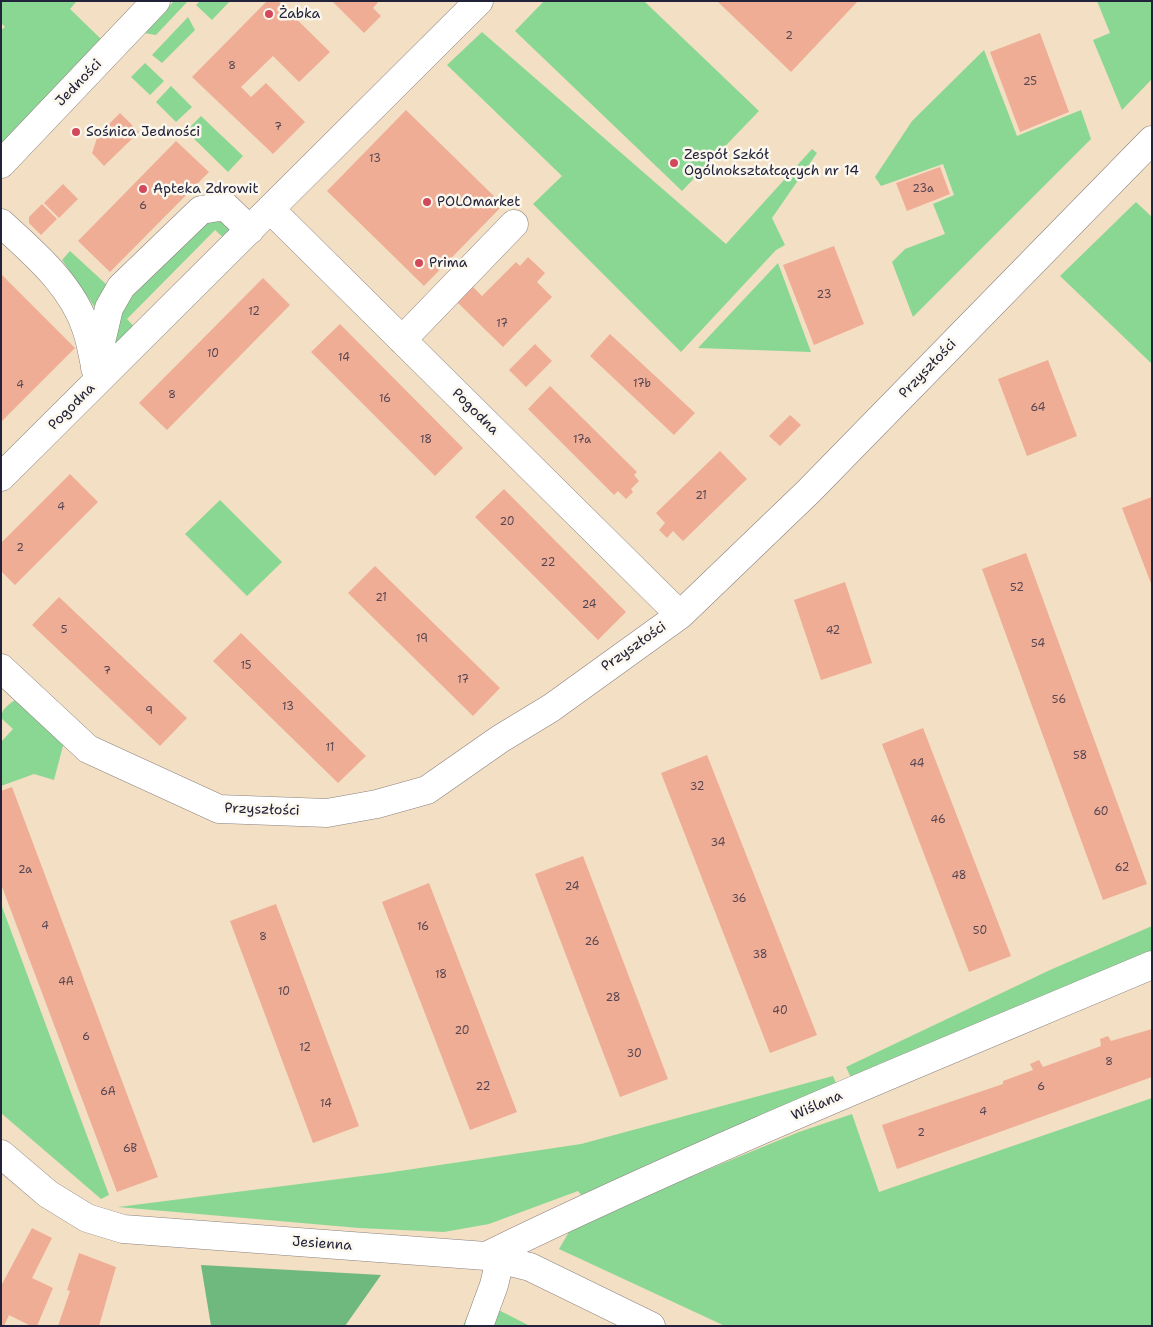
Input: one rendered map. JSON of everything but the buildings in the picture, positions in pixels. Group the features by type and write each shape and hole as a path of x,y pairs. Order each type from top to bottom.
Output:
{"street":[{"name":"Jedności","path":"1,164 156,1"},
{"name":"Pogodna","path":"1,477 96,374 250,230 479,1"},
{"name":"Przyszłości","path":"1,668 88,749 219,809 327,813 377,804 427,790 551,708 680,615 809,491 1152,140"},
{"path":"96,374 109,308 122,287 202,210 224,206 250,230"},
{"name":"Pogodna","path":"270,210 680,615"},
{"path":"1,223 45,263 76,304 88,331 96,374"},
{"path":"402,340 514,224"},
{"name":"Wiślana","path":"493,1258 581,1210 850,1092 1152,965"},
{"name":"Jesienna","path":"1,1154 48,1194 88,1218 123,1229 493,1258 530,1266 651,1326"},
{"path":"479,1326 494,1285 493,1258"}],"green space":[{"path":"1,1 77,1 70,9 102,40 1,144 1,30 5,27 1,23"},
{"path":"174,1 188,1 156,35 144,33"},
{"path":"200,1 230,1 212,20 196,5"},
{"path":"544,1 644,1 759,111 682,191 515,31"},
{"path":"1097,1 1152,1 1152,79 1122,110 1093,40 1110,33"},
{"path":"188,17 195,30 162,63 152,55"},
{"path":"482,32 726,244 812,149 817,153 772,218 785,245 776,250 681,352 533,204 562,176 447,65"},
{"path":"984,50 1017,136 1081,110 1091,139 913,317 892,262 905,249 945,234 933,204 954,195 943,164 881,186 875,177 912,121"},
{"path":"145,63 164,81 150,95 131,77"},
{"path":"171,86 192,107 176,122 156,102"},
{"path":"201,116 243,156 228,172 186,131"},
{"path":"1136,202 1152,217 1152,364 1060,276"},
{"path":"201,222 226,222 238,233 228,242 215,230 127,319 139,332 109,355 115,311"},
{"path":"70,251 107,285 98,312 62,260"},
{"path":"778,263 811,352 698,348"},
{"path":"220,500 282,562 247,596 185,534"},
{"path":"17,699 64,742 54,780 34,774 1,786 1,742 13,729 1,718 1,715 6,707"},
{"path":"1,904 109,1195 101,1199 1,1113"},
{"path":"1152,926 1152,954 852,1080 846,1067 1050,970"},
{"path":"833,1076 838,1088 581,1195 578,1191 489,1224 444,1232 359,1228 118,1207 386,1173 581,1144"},
{"path":"1152,1098 1152,1326 725,1326 559,1249 573,1225 799,1132 852,1114 879,1192"},
{"path":"201,1265 381,1275 345,1326 211,1326"},
{"path":"475,1298 530,1326 463,1326"}],"place":[{"name":"Żabka","path":"269,14"},
{"name":"Sośnica Jedności","path":"76,132"},
{"name":"Zespół Szkół Ogólnokształcących nr 14","path":"674,163"},
{"name":"Apteka Zdrowit","path":"143,189"},
{"name":"POLOmarket","path":"427,202"},
{"name":"Prima","path":"419,263"}]}
